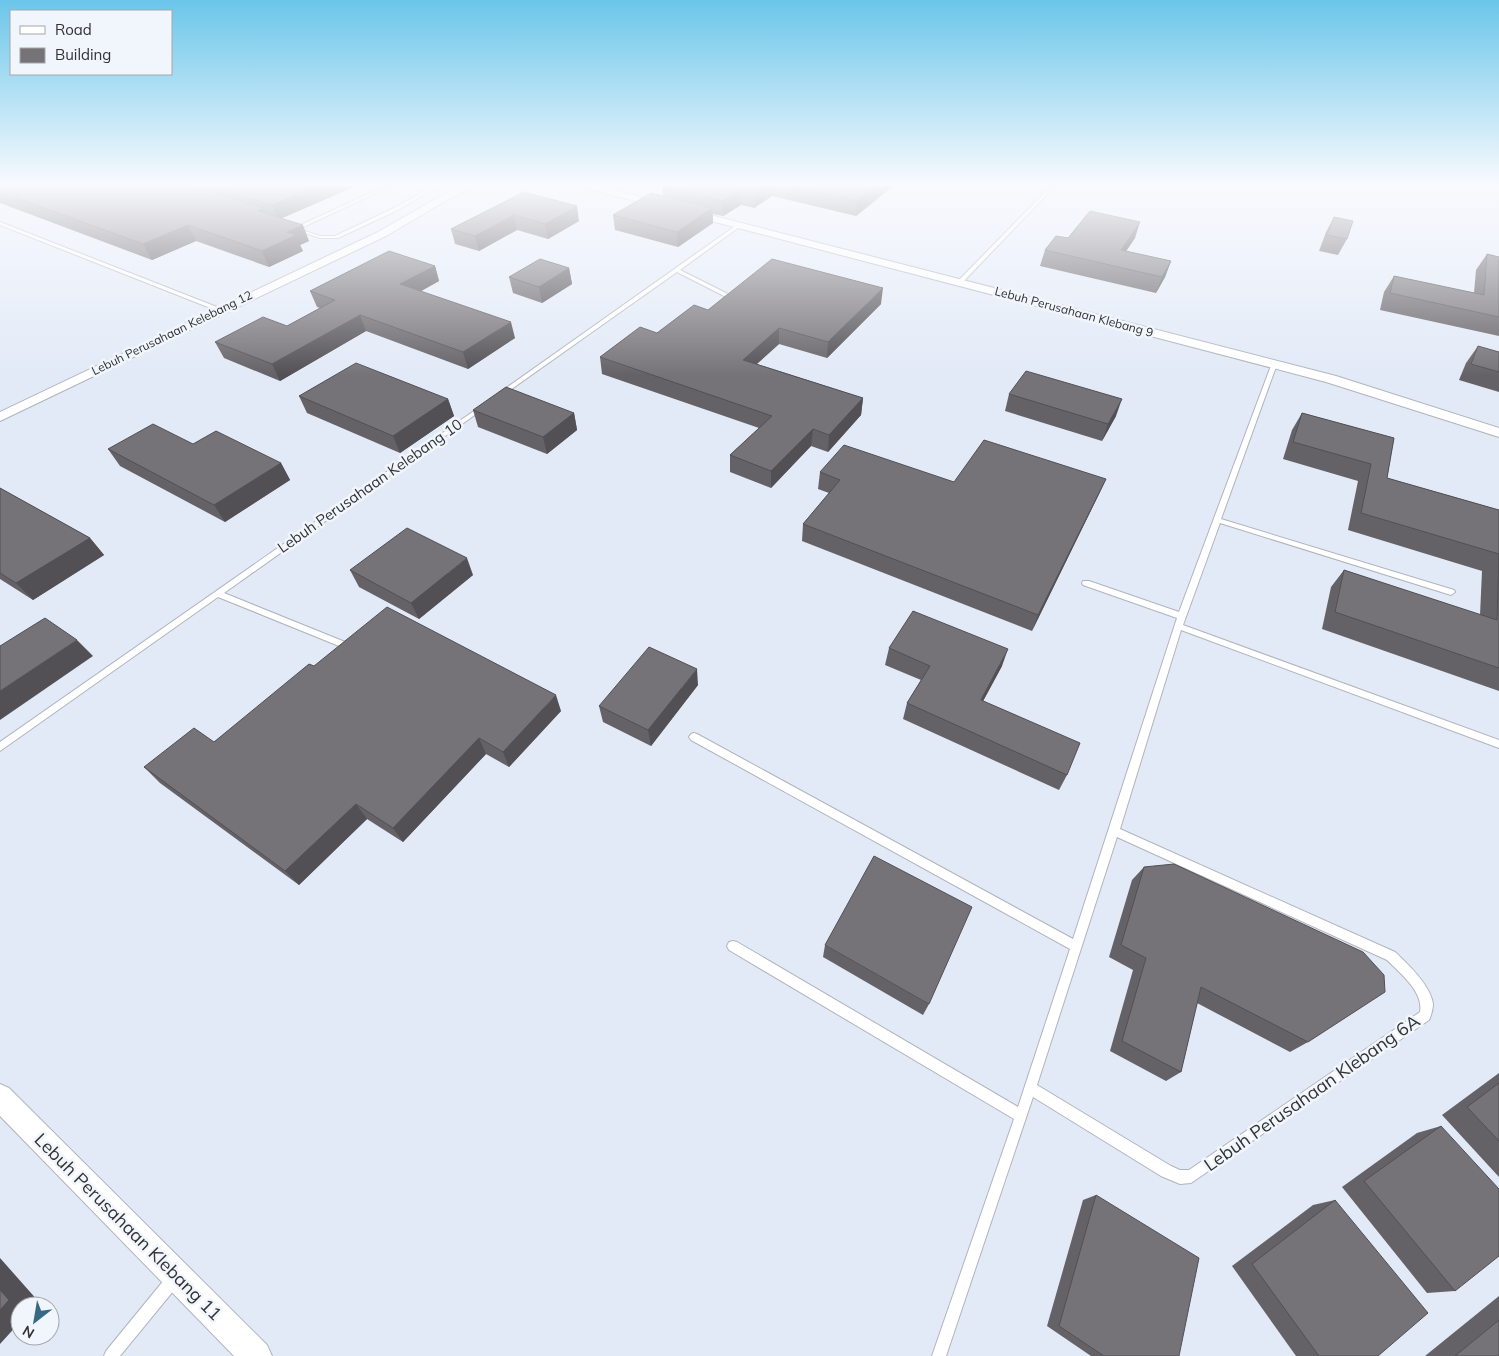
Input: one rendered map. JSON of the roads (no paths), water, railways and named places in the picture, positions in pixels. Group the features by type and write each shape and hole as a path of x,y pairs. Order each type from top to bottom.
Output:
{"street":[{"name":"Lebuh Perusahaan Kelebang 12","path":"0,417 349,249"},
{"name":"Lebuh Perusahaan Klebang 9","path":"834,249 1332,379 1499,433"},
{"name":"Lebuh Perusahaan Klebang 11","path":"0,1097 256,1356"}],"lane":[{"path":"66,249 220,310"},
{"name":"Lebuh Perusahaan Kelebang 10","path":"0,747 706,249"},
{"path":"960,282 992,249"},
{"path":"677,270 730,297"},
{"path":"939,1356 1021,1116 1114,831 1178,626 1274,364"},
{"path":"1217,520 1451,592"},
{"path":"1086,582 1182,616"},
{"path":"218,594 352,648"},
{"path":"1178,626 1499,744"},
{"path":"694,737 1075,946"},
{"name":"Lebuh Perusahaan Klebang 6A","path":"1030,1088 1166,1171 1180,1177 1191,1176 1426,1016 1427,1004 1423,993 1402,966 1391,956 1114,831"},
{"path":"733,946 1021,1116"},
{"path":"111,1356 176,1277"}]}
